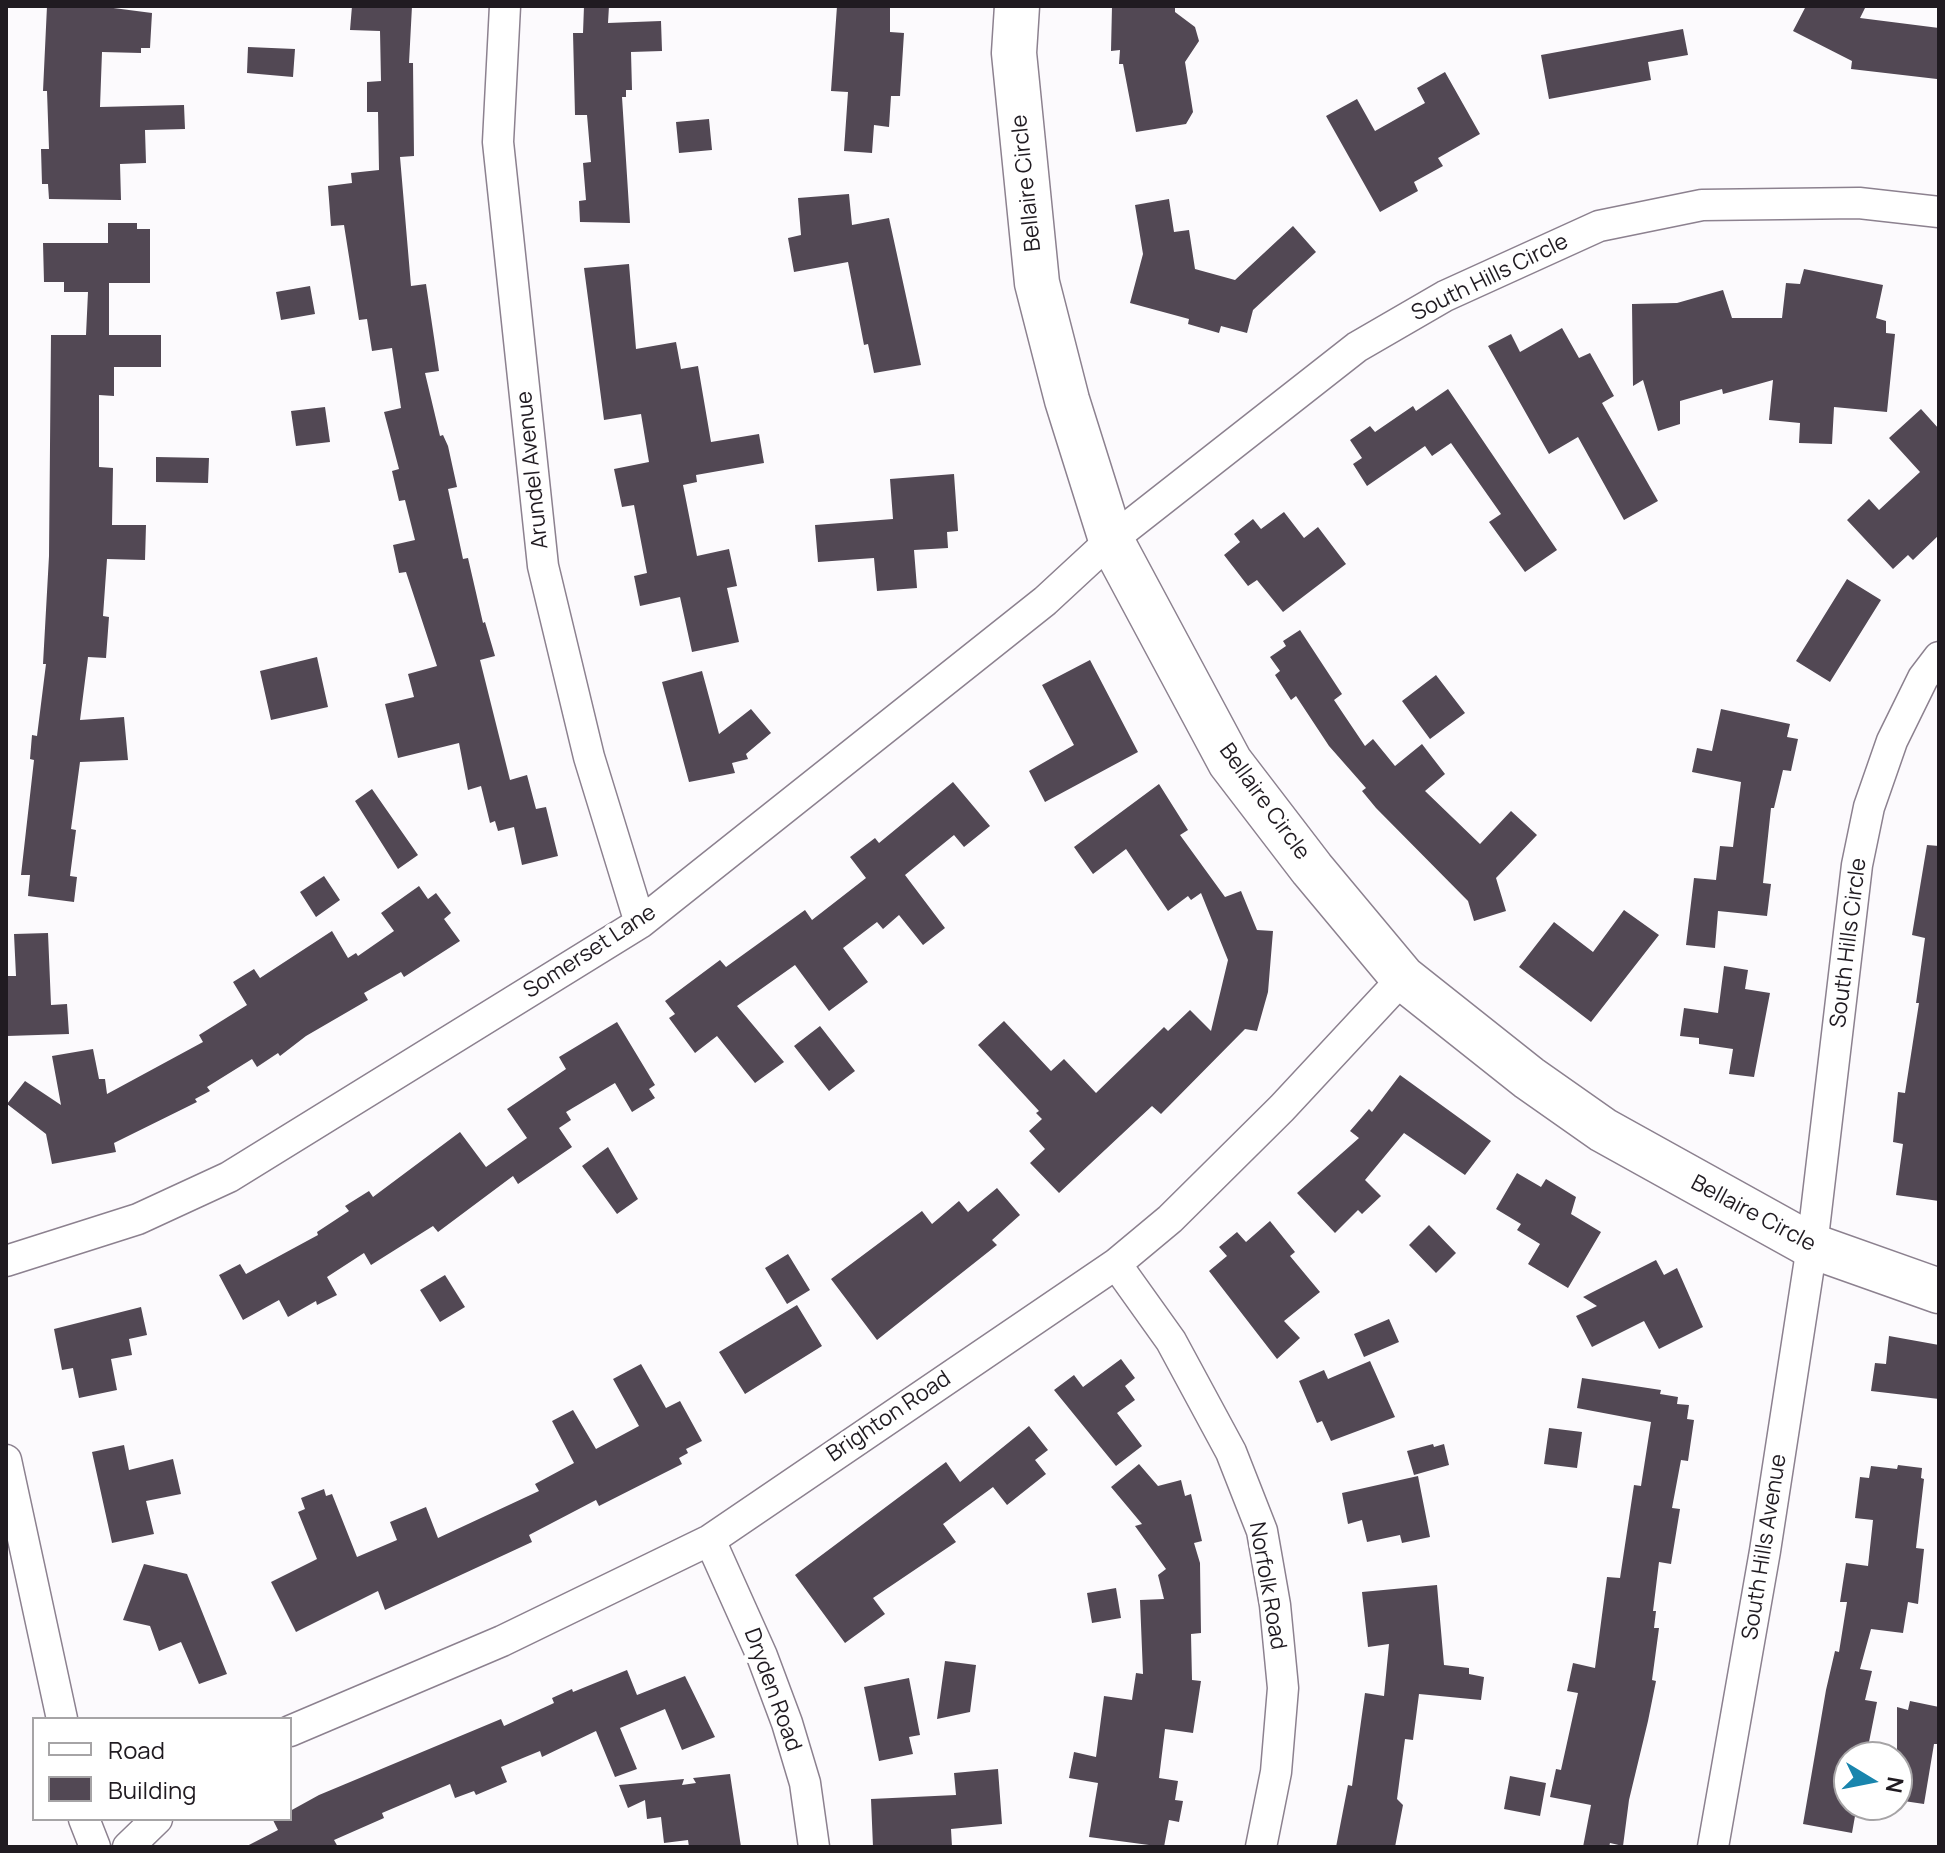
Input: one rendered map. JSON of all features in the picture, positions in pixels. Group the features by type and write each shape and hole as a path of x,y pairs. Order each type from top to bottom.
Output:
{"street":[{"name":"Arundel Avenue","path":"505,6 498,142 543,566 589,757 640,923"},
{"name":"Bellaire Circle","path":"1017,6 1014,53 1037,283 1067,400 1111,540 1230,762 1312,869 1403,978 1529,1078 1603,1130 1812,1246 1939,1291"},
{"name":"South Hills Circle","path":"1111,540 1357,347 1445,296 1599,226 1715,204 1859,203 1939,212"},
{"name":"Somerset Lane","path":"6,1261 138,1219 229,1177 640,923 1045,601 1111,540"},
{"name":"South Hills Circle","path":"1812,1246 1857,865 1869,807 1892,741 1923,678 1939,657"},
{"name":"Brighton Road","path":"292,1730 502,1641 710,1540 1116,1264 1170,1219 1260,1130 1403,978"},
{"name":"South Hills Avenue","path":"1713,1847 1765,1551 1812,1246"},
{"name":"Norfolk Road","path":"1116,1264 1179,1355 1231,1452 1262,1531 1275,1605 1283,1688 1276,1772 1261,1847"},
{"path":"6,1460 62,1717"},
{"name":"Dryden Road","path":"710,1540 762,1656 787,1723 805,1783 814,1847"},
{"path":"85,1821 95,1847"},
{"path":"128,1847 155,1821"}],"building":[{"path":"47,6 98,6 152,13 150,48 141,48 141,53 102,52 100,107 184,105 185,129 145,130 146,163 120,164 121,200 49,199 48,184 42,184 41,149 49,149 47,91 43,91"},
{"path":"352,6 412,6 409,63 413,63 414,156 400,157 411,286 426,284 439,371 425,373 440,436 443,435 448,446 457,487 448,489 463,559 468,558 483,623 495,656 480,660 510,780 527,775 536,809 546,807 558,856 522,865 514,827 498,831 495,821 490,823 481,786 468,790 459,743 398,758 385,704 414,697 408,674 437,666 406,572 399,573 393,545 415,540 405,500 399,501 392,471 399,469 384,412 401,408 392,348 372,351 367,319 359,320 344,225 331,226 328,186 352,183 351,173 379,170 378,112 367,112 367,82 381,81 380,31 350,30"},
{"path":"584,6 609,6 608,23 661,21 662,51 631,52 632,90 626,90 626,97 622,97 630,223 580,222 579,201 586,200 583,163 591,162 587,115 575,115 573,33 583,33"},
{"path":"837,6 890,6 890,32 904,33 900,96 891,96 889,127 874,125 872,153 844,151 848,92 831,91"},
{"path":"1112,6 1175,6 1175,12 1195,27 1199,41 1185,62 1193,112 1186,124 1136,132 1123,64 1119,64 1120,50 1111,51"},
{"path":"1806,6 1866,6 1860,18 1939,28 1937,79 1851,69 1852,61 1793,31"},
{"path":"1683,29 1688,55 1648,62 1651,80 1549,99 1541,55"},
{"path":"248,47 295,49 293,77 247,73"},
{"path":"1445,72 1480,134 1438,158 1443,166 1414,182 1418,191 1380,212 1326,116 1357,99 1375,131 1425,103 1417,88"},
{"path":"709,119 712,150 679,153 676,122"},
{"path":"849,194 852,225 889,218 921,365 874,373 868,344 864,345 848,262 794,272 788,238 801,235 798,198"},
{"path":"1169,199 1174,232 1189,230 1195,269 1235,280 1293,226 1316,252 1253,310 1247,333 1221,326 1219,333 1188,324 1189,319 1130,303 1143,254 1135,205"},
{"path":"108,223 137,223 137,229 150,229 150,283 109,283 109,335 161,335 161,367 114,367 114,396 99,395 99,467 113,468 112,525 146,525 145,560 107,559 103,616 109,617 106,658 88,657 80,720 124,717 128,760 80,762 71,829 76,830 70,876 77,877 74,902 28,896 30,875 21,875 34,760 30,759 32,735 37,736 46,664 43,664 49,556 51,335 86,335 88,292 64,292 64,282 44,282 43,243 108,243"},
{"path":"629,264 636,349 676,342 681,369 698,366 711,442 759,434 764,463 696,475 697,482 683,485 697,556 729,549 737,586 727,588 739,642 692,652 680,597 640,606 634,576 647,573 634,505 622,507 614,469 649,462 641,414 604,420 584,268"},
{"path":"1804,269 1883,285 1876,318 1886,321 1886,333 1895,334 1887,412 1834,407 1832,444 1799,443 1800,423 1769,420 1773,380 1723,394 1722,389 1680,401 1680,424 1658,431 1643,380 1633,386 1632,304 1677,303 1723,290 1732,318 1782,318 1786,283 1800,284"},
{"path":"310,286 315,314 281,320 276,292"},
{"path":"1562,328 1579,358 1590,353 1614,396 1602,403 1658,501 1624,520 1578,437 1549,454 1488,346 1511,334 1520,352"},
{"path":"1448,389 1557,550 1525,572 1489,522 1501,514 1451,443 1432,456 1425,446 1367,486 1353,464 1362,458 1350,440 1370,426 1375,432 1413,406 1416,411"},
{"path":"325,407 330,442 296,446 291,411"},
{"path":"1921,409 1939,429 1939,535 1913,560 1908,555 1893,569 1847,520 1869,499 1879,510 1920,472 1889,438"},
{"path":"156,457 209,458 208,483 156,482"},
{"path":"954,474 958,531 947,532 948,548 914,550 917,588 877,591 874,558 818,562 815,525 893,519 890,479"},
{"path":"1284,512 1304,538 1318,527 1346,564 1283,612 1257,580 1248,586 1224,555 1240,542 1234,534 1253,519 1261,529"},
{"path":"1847,579 1881,600 1830,682 1796,661"},
{"path":"1300,630 1342,694 1334,700 1365,746 1373,739 1395,766 1422,744 1445,774 1425,791 1480,844 1511,811 1537,835 1496,878 1506,911 1474,921 1468,901 1376,808 1362,791 1366,788 1329,746 1296,696 1291,700 1275,675 1280,671 1270,657 1286,646 1283,641"},
{"path":"317,657 328,707 271,720 260,671"},
{"path":"1090,660 1138,752 1045,802 1029,771 1074,745 1042,685"},
{"path":"702,671 719,734 751,709 771,733 746,754 748,759 732,763 735,773 689,782 662,682"},
{"path":"1436,675 1465,713 1430,739 1402,701"},
{"path":"1721,709 1790,724 1787,737 1798,739 1791,771 1783,770 1774,808 1771,808 1763,883 1771,884 1767,916 1718,911 1715,948 1686,945 1694,878 1716,880 1720,846 1733,847 1741,782 1692,772 1697,748 1712,751"},
{"path":"953,782 990,826 964,847 954,835 905,875 945,928 923,945 899,915 883,929 877,922 843,948 868,982 829,1011 795,965 737,1006 784,1062 755,1083 717,1036 695,1053 669,1018 675,1014 665,1001 720,960 726,967 805,910 812,920 866,878 850,857 875,838 879,843"},
{"path":"1159,784 1188,830 1180,835 1225,897 1241,891 1257,930 1273,931 1268,992 1257,1031 1245,1029 1161,1114 1152,1106 1059,1193 1030,1163 1045,1149 1029,1131 1042,1119 1036,1113 1039,1111 978,1045 1004,1021 1051,1071 1064,1059 1096,1093 1164,1027 1168,1031 1190,1010 1211,1031 1228,960 1201,893 1191,900 1188,896 1168,911 1126,849 1093,874 1074,847"},
{"path":"372,789 418,855 398,869 355,801"},
{"path":"1927,845 1939,846 1939,1201 1896,1195 1903,1144 1893,1142 1898,1092 1905,1093 1919,1003 1916,1003 1925,938 1912,935"},
{"path":"324,876 340,900 316,917 300,892"},
{"path":"419,886 428,899 436,893 451,913 444,919 460,941 404,977 401,972 364,993 368,1000 306,1036 280,1056 278,1053 257,1067 252,1059 207,1087 210,1091 195,1099 197,1102 114,1143 116,1152 52,1164 46,1134 7,1104 25,1081 61,1105 52,1056 93,1049 99,1079 105,1079 107,1094 203,1042 199,1035 247,1005 233,982 254,969 260,978 332,931 348,958 356,953 358,956 394,931 381,913"},
{"path":"1624,910 1659,935 1591,1022 1519,967 1554,922 1593,952"},
{"path":"48,933 51,1005 67,1004 69,1034 7,1036 6,976 16,976 14,934"},
{"path":"1724,966 1748,970 1745,989 1770,993 1754,1077 1729,1074 1733,1049 1699,1044 1699,1038 1680,1036 1684,1008 1718,1013"},
{"path":"617,1022 655,1085 649,1089 655,1098 632,1112 615,1083 566,1112 571,1120 559,1128 572,1147 518,1184 513,1176 438,1232 433,1226 371,1265 364,1253 327,1277 337,1295 317,1305 316,1301 288,1317 279,1300 243,1320 219,1275 240,1264 246,1274 318,1235 317,1232 349,1211 345,1206 369,1191 373,1197 460,1132 486,1167 527,1138 507,1109 566,1069 559,1057"},
{"path":"820,1026 855,1071 829,1091 794,1046"},
{"path":"1400,1075 1491,1141 1465,1175 1404,1133 1365,1180 1381,1196 1362,1214 1358,1210 1335,1233 1297,1193 1359,1138 1350,1131 1369,1109 1372,1112"},
{"path":"608,1147 638,1199 617,1214 582,1166"},
{"path":"1517,1173 1541,1187 1546,1179 1576,1197 1571,1214 1601,1232 1568,1288 1528,1264 1540,1244 1517,1230 1521,1224 1496,1209"},
{"path":"997,1188 1020,1215 992,1240 997,1245 877,1340 831,1279 922,1211 932,1224 959,1201 968,1212"},
{"path":"1270,1221 1295,1252 1290,1256 1320,1292 1284,1321 1300,1338 1277,1359 1209,1271 1227,1256 1219,1247 1237,1232 1246,1242"},
{"path":"1429,1225 1456,1253 1436,1273 1409,1245"},
{"path":"788,1254 810,1290 787,1304 765,1268"},
{"path":"1656,1260 1664,1275 1677,1268 1703,1327 1659,1349 1644,1321 1592,1347 1576,1316 1597,1306 1583,1297"},
{"path":"445,1275 465,1307 440,1322 420,1290"},
{"path":"797,1305 822,1346 745,1394 719,1352"},
{"path":"141,1307 147,1335 129,1339 132,1355 111,1359 117,1390 79,1398 73,1368 62,1370 54,1329"},
{"path":"1389,1319 1399,1342 1364,1357 1354,1334"},
{"path":"1889,1336 1939,1345 1939,1399 1871,1391 1875,1363 1886,1364"},
{"path":"1121,1359 1135,1378 1125,1386 1135,1400 1117,1413 1142,1446 1116,1466 1054,1390 1074,1375 1083,1387"},
{"path":"1370,1361 1395,1417 1331,1441 1322,1421 1317,1423 1299,1381 1324,1370 1328,1379"},
{"path":"641,1364 666,1408 680,1401 702,1441 686,1449 688,1453 679,1458 682,1464 599,1506 596,1500 529,1535 532,1542 385,1610 378,1591 296,1632 271,1582 317,1559 298,1512 305,1509 301,1498 324,1489 326,1496 332,1494 357,1557 397,1540 390,1522 426,1507 438,1538 539,1491 535,1484 574,1463 552,1421 573,1410 596,1449 639,1426 613,1379"},
{"path":"1582,1378 1661,1390 1660,1394 1678,1397 1677,1404 1689,1405 1687,1419 1694,1420 1688,1461 1681,1460 1672,1508 1680,1509 1671,1564 1659,1562 1653,1611 1656,1611 1654,1628 1659,1628 1652,1680 1656,1681 1629,1800 1623,1846 1610,1843 1609,1847 1583,1847 1591,1805 1550,1797 1556,1769 1561,1770 1578,1693 1567,1691 1573,1663 1595,1668 1607,1577 1620,1578 1634,1485 1641,1486 1651,1422 1577,1408"},
{"path":"1029,1426 1048,1450 1035,1460 1046,1474 1007,1505 993,1487 943,1524 956,1542 873,1598 885,1614 845,1643 795,1575 946,1462 960,1482"},
{"path":"1549,1428 1582,1432 1577,1468 1544,1464"},
{"path":"1433,1444 1434,1447 1444,1444 1449,1465 1414,1475 1407,1451"},
{"path":"124,1445 129,1470 173,1459 181,1494 146,1501 154,1534 112,1543 92,1452"},
{"path":"1139,1464 1158,1486 1181,1480 1185,1496 1191,1494 1202,1541 1194,1543 1200,1563 1201,1633 1191,1634 1192,1680 1201,1681 1193,1733 1165,1729 1159,1778 1178,1781 1175,1800 1183,1801 1179,1822 1169,1820 1164,1847 1089,1837 1098,1783 1069,1778 1074,1752 1096,1757 1104,1696 1132,1700 1136,1673 1143,1674 1140,1600 1164,1599 1158,1575 1166,1569 1135,1526 1142,1524 1111,1487"},
{"path":"1898,1465 1922,1468 1921,1478 1924,1479 1916,1548 1924,1549 1918,1604 1908,1602 1903,1633 1871,1629 1860,1669 1872,1671 1865,1700 1877,1702 1869,1741 1833,1741 1833,1821 1854,1821 1852,1833 1803,1824 1826,1690 1835,1651 1839,1652 1847,1602 1840,1602 1846,1563 1868,1566 1873,1520 1855,1518 1860,1477 1869,1478 1871,1466 1897,1469"},
{"path":"1418,1476 1430,1537 1402,1543 1400,1535 1367,1542 1362,1520 1348,1524 1342,1493"},
{"path":"144,1564 187,1574 227,1674 199,1684 181,1642 159,1651 150,1626 123,1620"},
{"path":"1437,1585 1444,1665 1469,1668 1469,1674 1484,1677 1481,1700 1419,1694 1413,1740 1405,1739 1397,1799 1403,1805 1395,1847 1336,1847 1348,1785 1352,1786 1365,1693 1384,1696 1389,1644 1368,1647 1362,1592"},
{"path":"1116,1588 1121,1618 1092,1623 1087,1593"},
{"path":"945,1661 976,1665 970,1712 937,1719"},
{"path":"627,1670 637,1695 685,1676 715,1737 682,1750 665,1709 620,1728 637,1769 615,1777 596,1731 542,1757 540,1751 501,1767 507,1782 476,1795 474,1791 455,1798 450,1784 382,1813 384,1818 334,1840 338,1847 245,1847 278,1830 274,1821 292,1821 292,1810 319,1795 501,1719 504,1726 554,1703 552,1698 572,1689 573,1692"},
{"path":"909,1678 920,1735 909,1737 913,1754 879,1761 864,1687"},
{"path":"1910,1701 1939,1707 1939,1744 1934,1744 1924,1804 1913,1802 1913,1741 1897,1741 1897,1707 1908,1710"},
{"path":"998,1769 1002,1824 951,1829 952,1847 873,1847 871,1799 956,1795 954,1773"},
{"path":"730,1774 741,1847 689,1847 688,1840 664,1843 661,1817 647,1819 645,1800 628,1808 619,1785 684,1779 682,1785 696,1783 693,1778"},
{"path":"1510,1776 1546,1783 1540,1816 1504,1809"}]}
